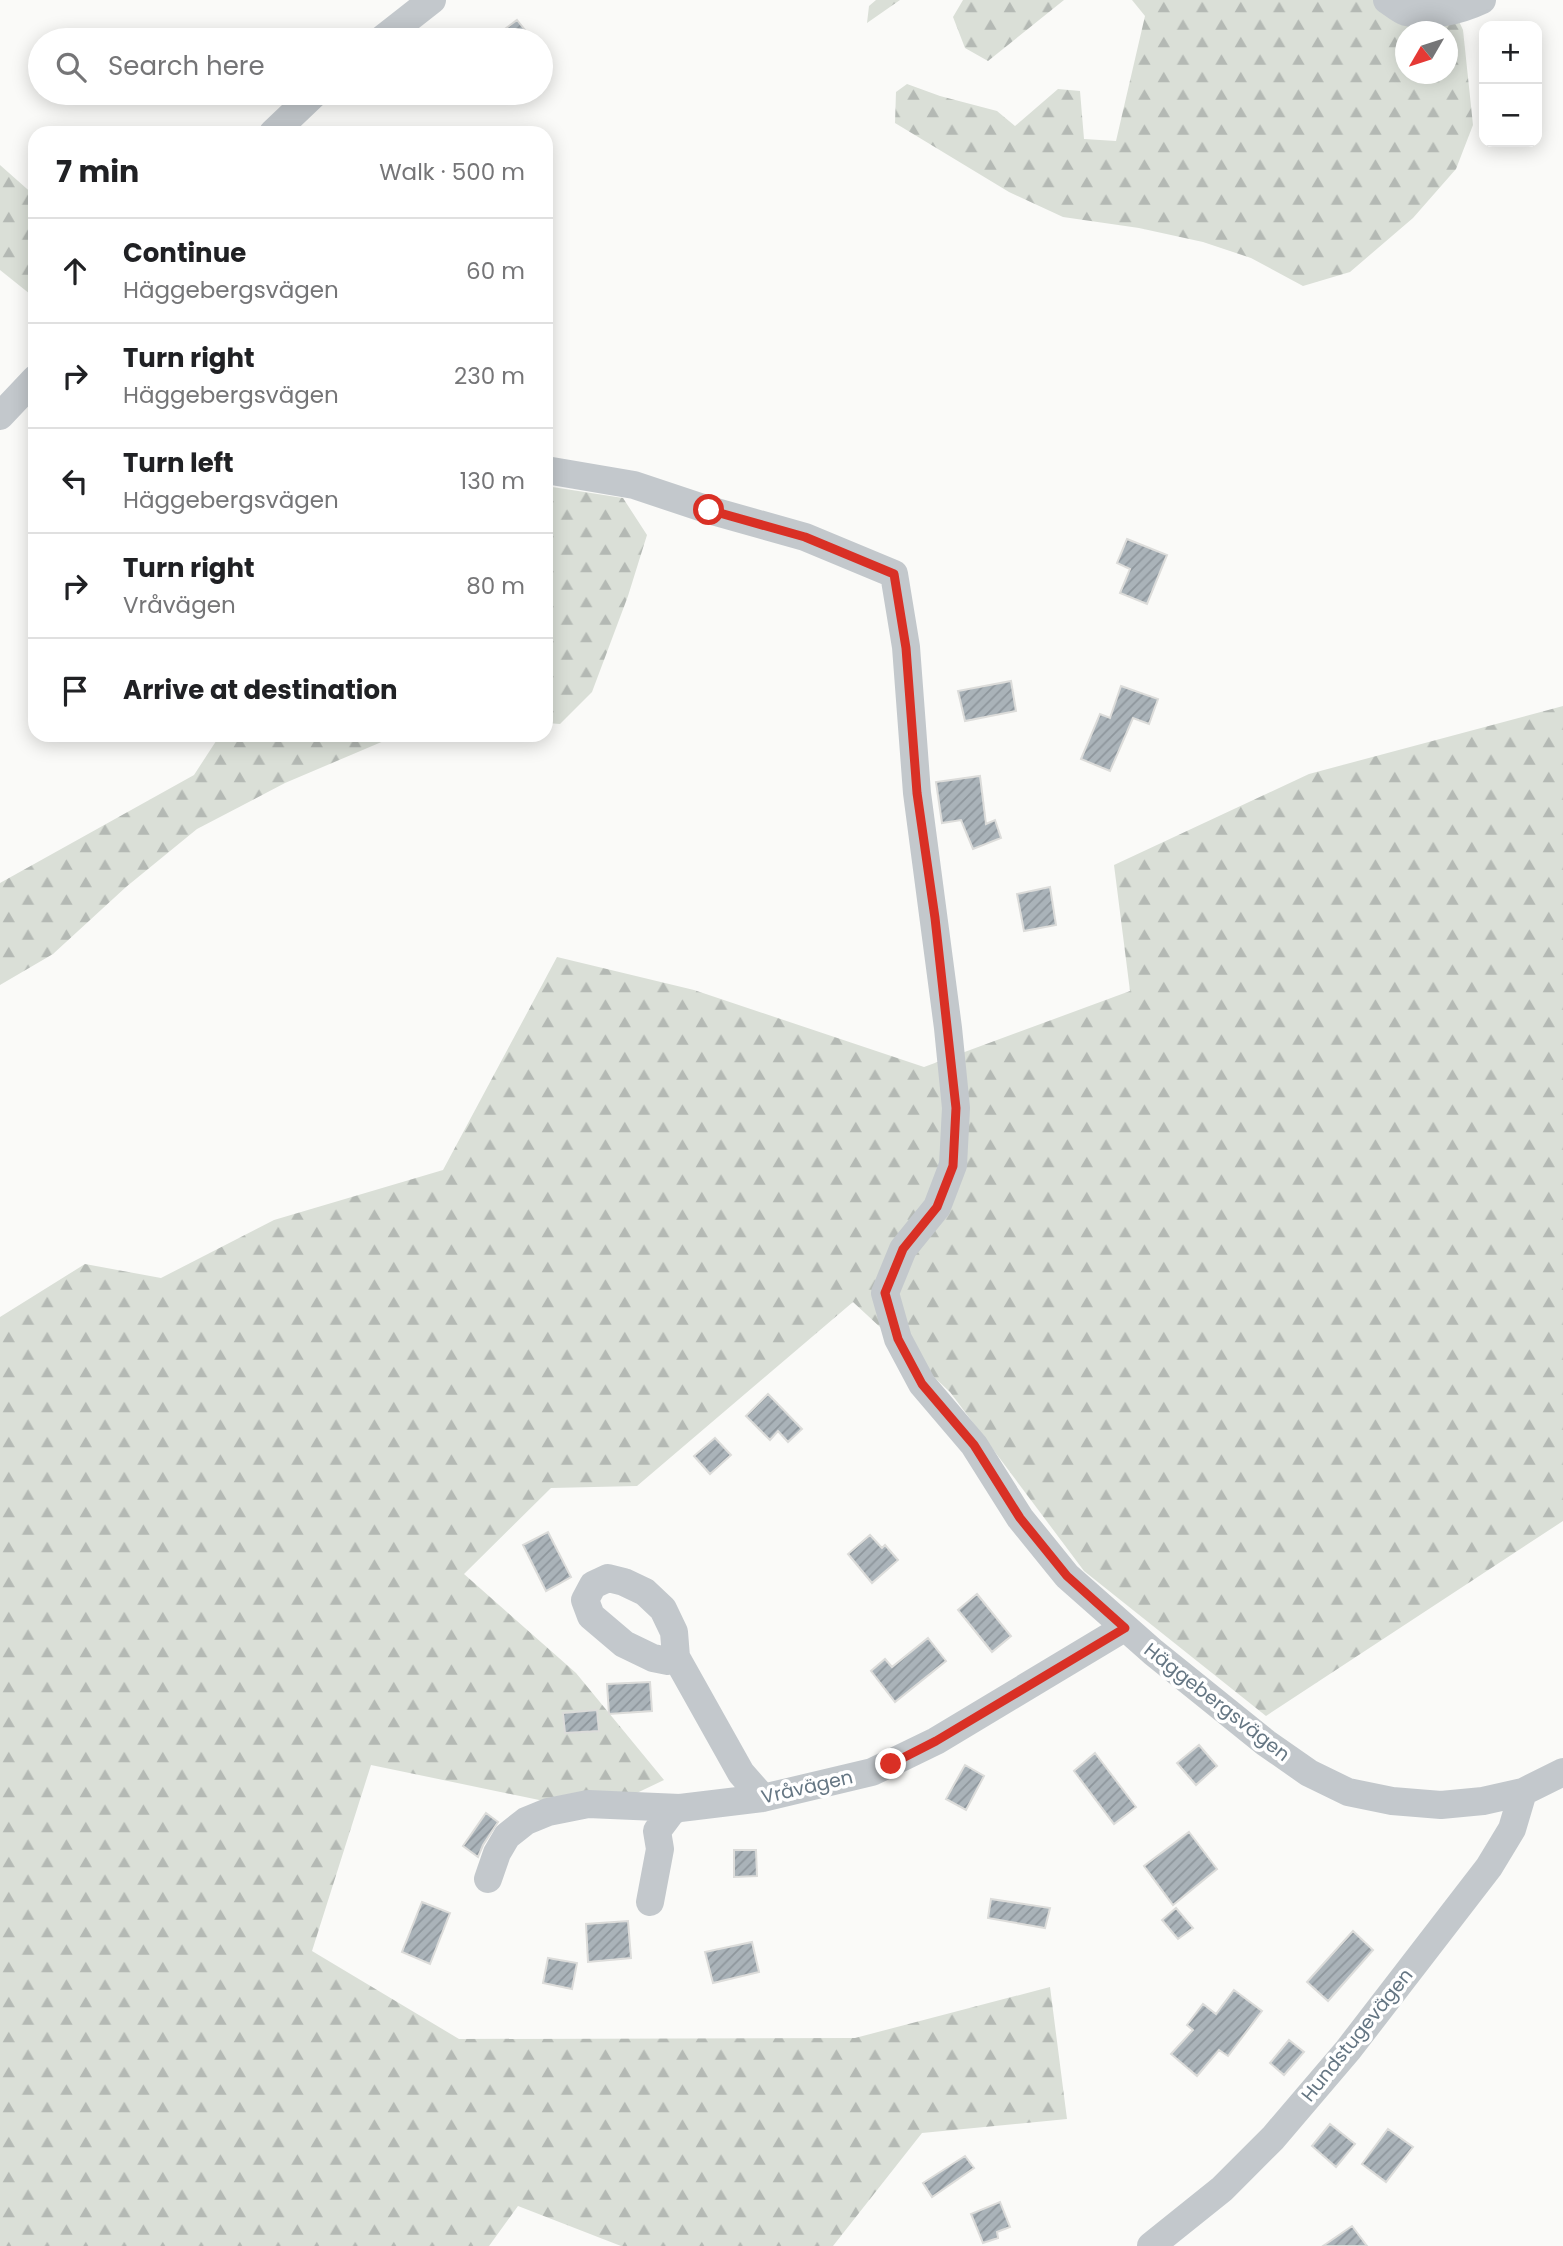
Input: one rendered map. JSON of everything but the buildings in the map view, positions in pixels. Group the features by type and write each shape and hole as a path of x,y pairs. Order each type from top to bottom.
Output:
{"street":[{"path":"396,28 432,0"},
{"path":"1387,0 1405,12 1434,13 1462,9 1482,0"},
{"path":"280,126 302,105"},
{"path":"16,408 28,390"},
{"name":"Häggebergsvägen","path":"553,471 634,485 805,537 894,574 906,648 917,793 935,918 956,1108 953,1166 937,1207 903,1249 885,1293 898,1339 922,1384 974,1445 1020,1518 1067,1576 1125,1628 1266,1743 1309,1773 1348,1792 1392,1801 1441,1805 1483,1801 1523,1792 1563,1772"},
{"name":"Vråvägen","path":"488,1879 507,1836 526,1821 548,1812 588,1804 680,1808 763,1798 872,1772 936,1741 1125,1628"},
{"path":"677,1657 741,1773 763,1798"},
{"name":"Hundstugevägen","path":"1151,2246 1222,2189 1273,2138 1348,2050 1489,1867 1512,1829 1523,1792"},
{"path":"650,1902 660,1849 657,1831 672,1811 680,1808"}],"green space":[{"path":"876,0 900,0 867,23 869,6"},
{"path":"963,0 1064,0 988,61 965,48 953,17"},
{"path":"1132,0 1449,0 1463,30 1473,125 1456,169 1413,218 1350,272 1303,286 1251,258 1203,242 1139,228 1063,217 1009,192 895,123 896,92 907,84 997,111 1015,126 1058,89 1080,91 1084,139 1116,141 1145,16"},
{"path":"0,165 28,190 28,292 0,270"},
{"path":"553,487 623,498 647,535 628,596 592,692 560,724 553,724"},
{"path":"1563,706 1563,1521 1266,1716 1084,1571 950,1392 853,1302 637,1486 551,1488 464,1574 576,1673 664,1780 597,1812 371,1765 312,1951 459,2039 855,2038 1050,1987 1067,2119 922,2133 833,2246 621,2246 518,2206 489,2246 0,2246 0,1317 85,1264 161,1278 274,1220 443,1170 557,957 694,990 924,1067 1130,991 1114,865 1309,774"},
{"path":"215,742 382,742 285,783 197,829 126,887 53,954 0,985 0,883 194,775"}],"route":[{"path":"709,510 805,537 894,574 906,648 917,793 935,918 956,1108 953,1166 937,1207 903,1249 885,1293 898,1339 922,1384 974,1445 1020,1518 1067,1576 1125,1628 936,1741 891,1764"}]}
